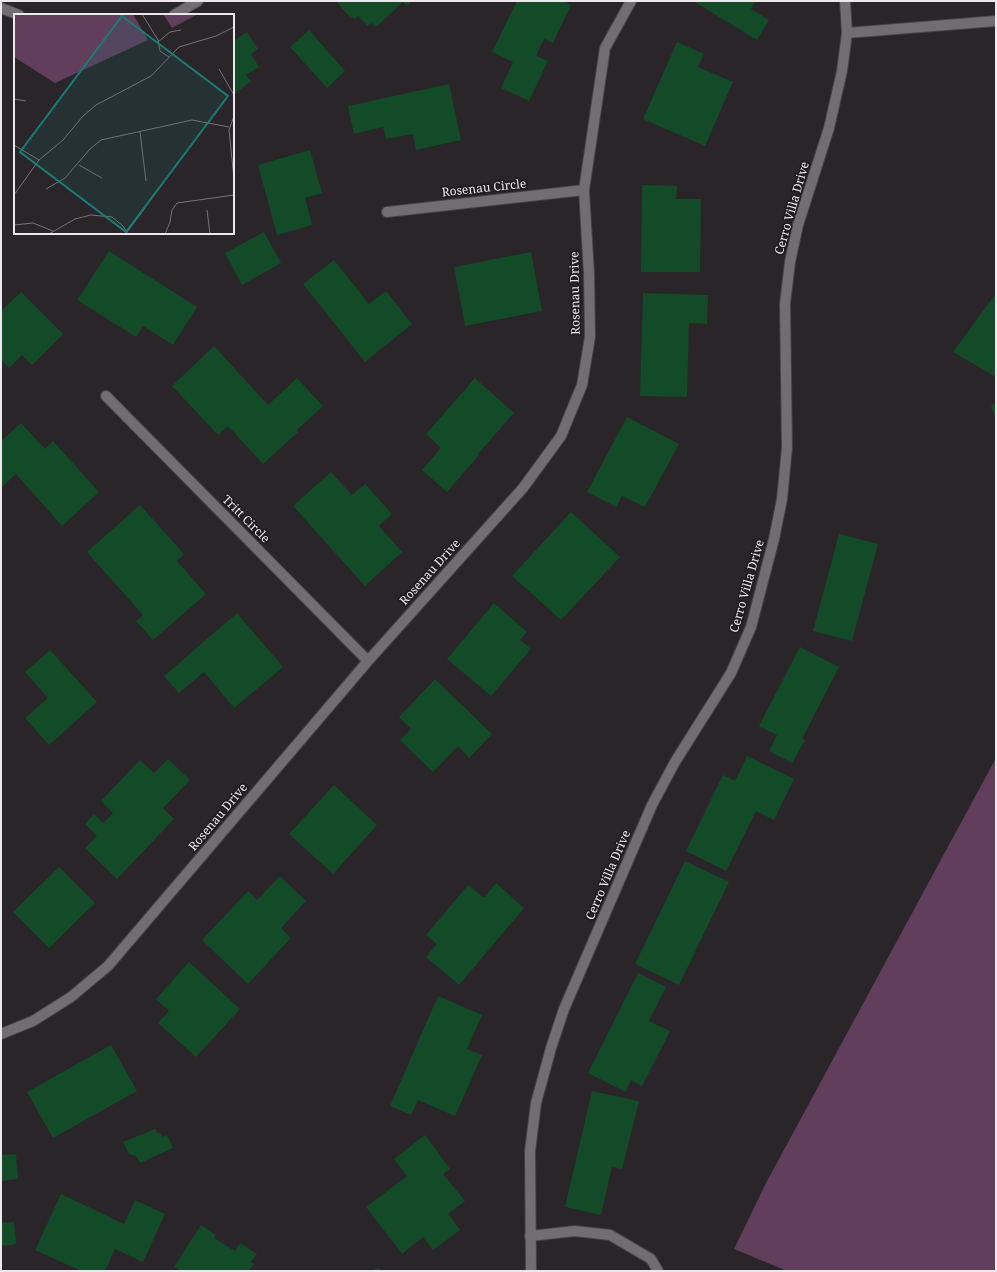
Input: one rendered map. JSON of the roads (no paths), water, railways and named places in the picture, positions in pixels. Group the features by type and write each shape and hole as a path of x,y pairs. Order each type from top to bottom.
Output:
{"street":[{"path":"176,14 198,1"},
{"name":"Rosenau Drive","path":"1,1034 33,1020 71,997 108,966 368,661 523,488 561,436 582,384 590,336 589,274 584,190 605,48 631,1"},
{"name":"Cerro Villa Drive","path":"531,1271 530,1151 536,1103 551,1048 564,1009 652,805 675,762 731,673 751,627 774,539 782,499 787,448 785,304 790,262 798,226 829,128 842,71 847,33 845,1"},
{"path":"1,8 16,14"},
{"path":"847,33 996,20"},
{"name":"Rosenau Circle","path":"387,212 584,190"},
{"name":"Tritt Circle","path":"106,396 368,661"},
{"path":"530,1236 575,1231 610,1235 651,1259 658,1271"}]}
